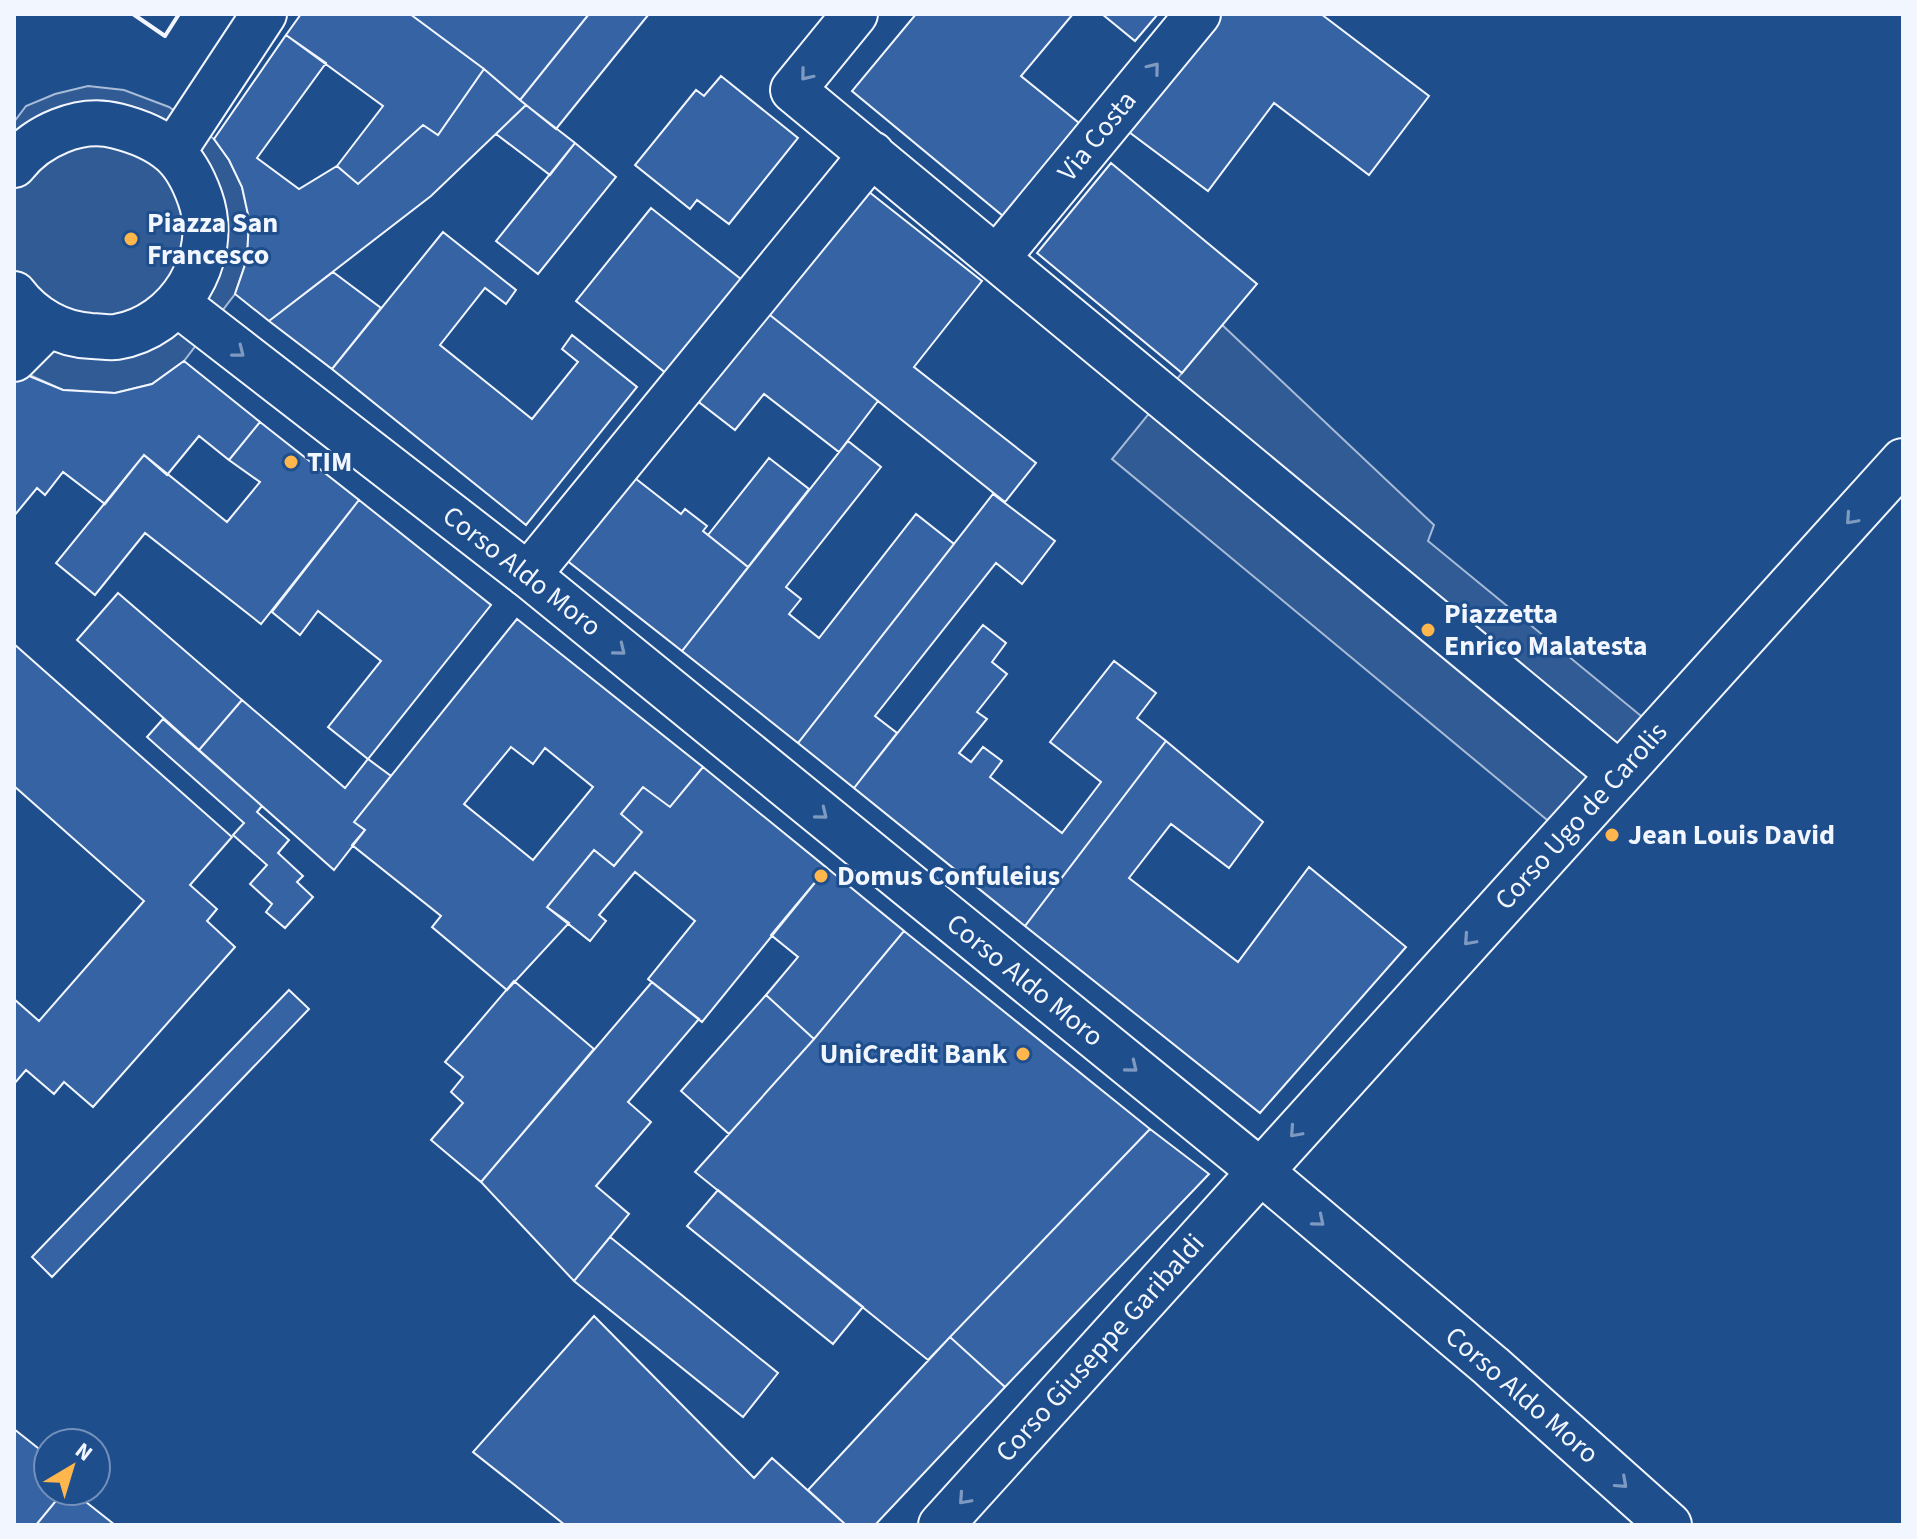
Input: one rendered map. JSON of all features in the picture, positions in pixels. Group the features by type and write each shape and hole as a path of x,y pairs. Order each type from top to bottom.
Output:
{"street":[{"path":"173,152 264,14"},
{"path":"855,14 793,90 1619,774"},
{"name":"Via Costa","path":"997,258 1198,14"},
{"path":"14,294 48,325 81,336 116,337 150,325 178,304 196,276 205,244 204,210 193,179 173,152 143,133 109,124 75,126 43,139 15,162"},
{"path":"528,575 872,154"},
{"name":"Corso Aldo Moro","path":"178,304 528,575 1260,1171 1491,1366 1669,1525"},
{"path":"14,359 48,325"},
{"name":"Corso Ugo de Carolis","path":"1260,1171 1903,461"},
{"name":"Corso Giuseppe Garibaldi","path":"941,1525 1260,1171"}],"shaded area":[{"name":"Piazza San Francesco","path":"88,86 124,90 169,107 214,139 242,187 249,219 247,259 235,294 184,361 152,384 115,393 63,390 14,368 14,122 26,106 55,94"},
{"name":"Piazzetta Enrico Malatesta","path":"1219,322 1434,525 1428,541 1646,720 1552,824 1112,459"}],"building":[{"path":"301,14 410,14 484,69 438,135 423,125 358,184 337,166 383,106 286,35"},
{"path":"410,14 589,14 520,100"},
{"path":"589,14 649,14 556,129 520,100"},
{"path":"916,14 1073,14 1021,76 1079,123 1003,216 852,91"},
{"path":"1102,14 1158,14 1135,41"},
{"path":"1218,14 1321,14 1429,96 1369,175 1274,103 1208,191 1129,132"},
{"path":"286,35 326,63 257,158 299,189 337,166 358,184 423,125 438,135 484,69 526,105 431,196 269,321 235,294 247,259 249,219 242,187 214,139"},
{"path":"721,76 798,138 729,224 697,200 690,209 635,165 696,90 704,96"},
{"path":"526,105 575,143 550,175 496,134"},
{"path":"575,143 616,177 538,274 496,241"},
{"path":"1111,163 1257,284 1182,373 1037,253"},
{"path":"859,184 982,281 914,367 1036,463 1005,502 761,308"},
{"path":"651,208 742,280 667,374 576,301"},
{"path":"443,232 516,290 506,304 485,288 440,345 532,419 578,362 562,349 572,335 637,387 526,525 332,369"},
{"path":"333,272 381,308 332,369 269,321"},
{"path":"761,308 878,401 839,452 764,394 735,430 691,396"},
{"path":"184,361 260,422 229,460 199,436 167,475 144,455 105,504 63,472 45,495 37,488 14,516 14,374 17,371 63,390 115,393 152,384"},
{"path":"260,422 359,500 261,624 145,533 95,595 56,563 144,455 227,522 260,482 229,460"},
{"path":"848,441 881,467 786,587 801,599 789,614 819,638 916,514 954,544 798,743 682,651"},
{"path":"769,458 809,489 748,567 708,535"},
{"path":"631,475 681,514 685,509 707,526 703,531 748,567 682,651 565,559"},
{"path":"993,494 1055,541 1022,584 996,563 875,716 897,733 854,788 798,743"},
{"path":"359,500 491,605 368,759 328,727 381,661 318,611 300,635 272,612"},
{"path":"118,593 242,700 199,750 77,640"},
{"path":"517,619 703,767 670,807 643,787 621,814 642,832 614,866 594,850 547,907 569,923 507,990 432,927 441,916 352,845 365,830 354,822","holes":["511,747 533,764 545,748 593,787 533,860 464,804"]},
{"path":"983,625 1006,643 992,662 1007,674 977,712 987,719 959,753 971,762 983,747 1002,761 990,777 1062,833 1101,782 1050,742 1114,661 1156,693 1137,718 1166,741 1025,926 854,788"},
{"path":"14,644 232,837 190,885 217,909 207,921 235,947 93,1107 64,1082 54,1094 26,1070 14,1084 14,999 39,1021 144,901 14,786"},
{"path":"242,700 345,788 368,759 391,776 354,822 365,830 334,870 199,750"},
{"path":"163,719 262,806 257,812 289,840 278,853 303,876 297,882 313,897 285,928 266,912 272,904 250,884 267,865 233,835 244,823 147,737"},
{"path":"1166,741 1263,822 1229,868 1171,824 1129,878 1238,962 1309,867 1406,947 1260,1113 1025,926"},
{"path":"703,767 827,868 702,1022 648,979 695,921 635,872 599,915 606,921 590,941 547,907 594,850 614,866 642,832 621,814 643,787 670,807"},
{"path":"827,868 904,931 814,1039 766,995 798,957 771,935"},
{"path":"904,931 1150,1129 928,1360 695,1172 814,1039"},
{"path":"514,981 594,1049 481,1182 431,1140 463,1103 451,1092 463,1077 445,1062"},
{"path":"652,982 699,1019 628,1102 651,1122 596,1186 629,1214 574,1281 481,1182"},
{"path":"289,990 309,1009 52,1277 32,1257"},
{"path":"766,995 814,1039 729,1134 681,1091"},
{"path":"1150,1129 1209,1174 1005,1387 950,1337"},
{"path":"718,1190 863,1307 833,1344 687,1226"},
{"path":"610,1237 778,1373 743,1417 574,1281"},
{"path":"594,1316 754,1478 772,1458 846,1525 565,1525 473,1452"},
{"path":"950,1337 1005,1387 875,1525 846,1525 808,1490"},
{"path":"14,1429 32,1443 32,1507 51,1507 36,1525 14,1525"},
{"path":"51,1507 92,1507 115,1525 36,1525"}],"wall":[{"path":"133,14 165,36 179,14"}],"place":[{"name":"Piazza San Francesco","path":"131,239"},
{"name":"TIM","path":"291,462"},
{"name":"Piazzetta Enrico Malatesta","path":"1428,630"},
{"name":"Jean Louis David","path":"1612,835"},
{"name":"Domus Confuleius","path":"821,876"},
{"name":"UniCredit Bank","path":"1023,1054"}]}
